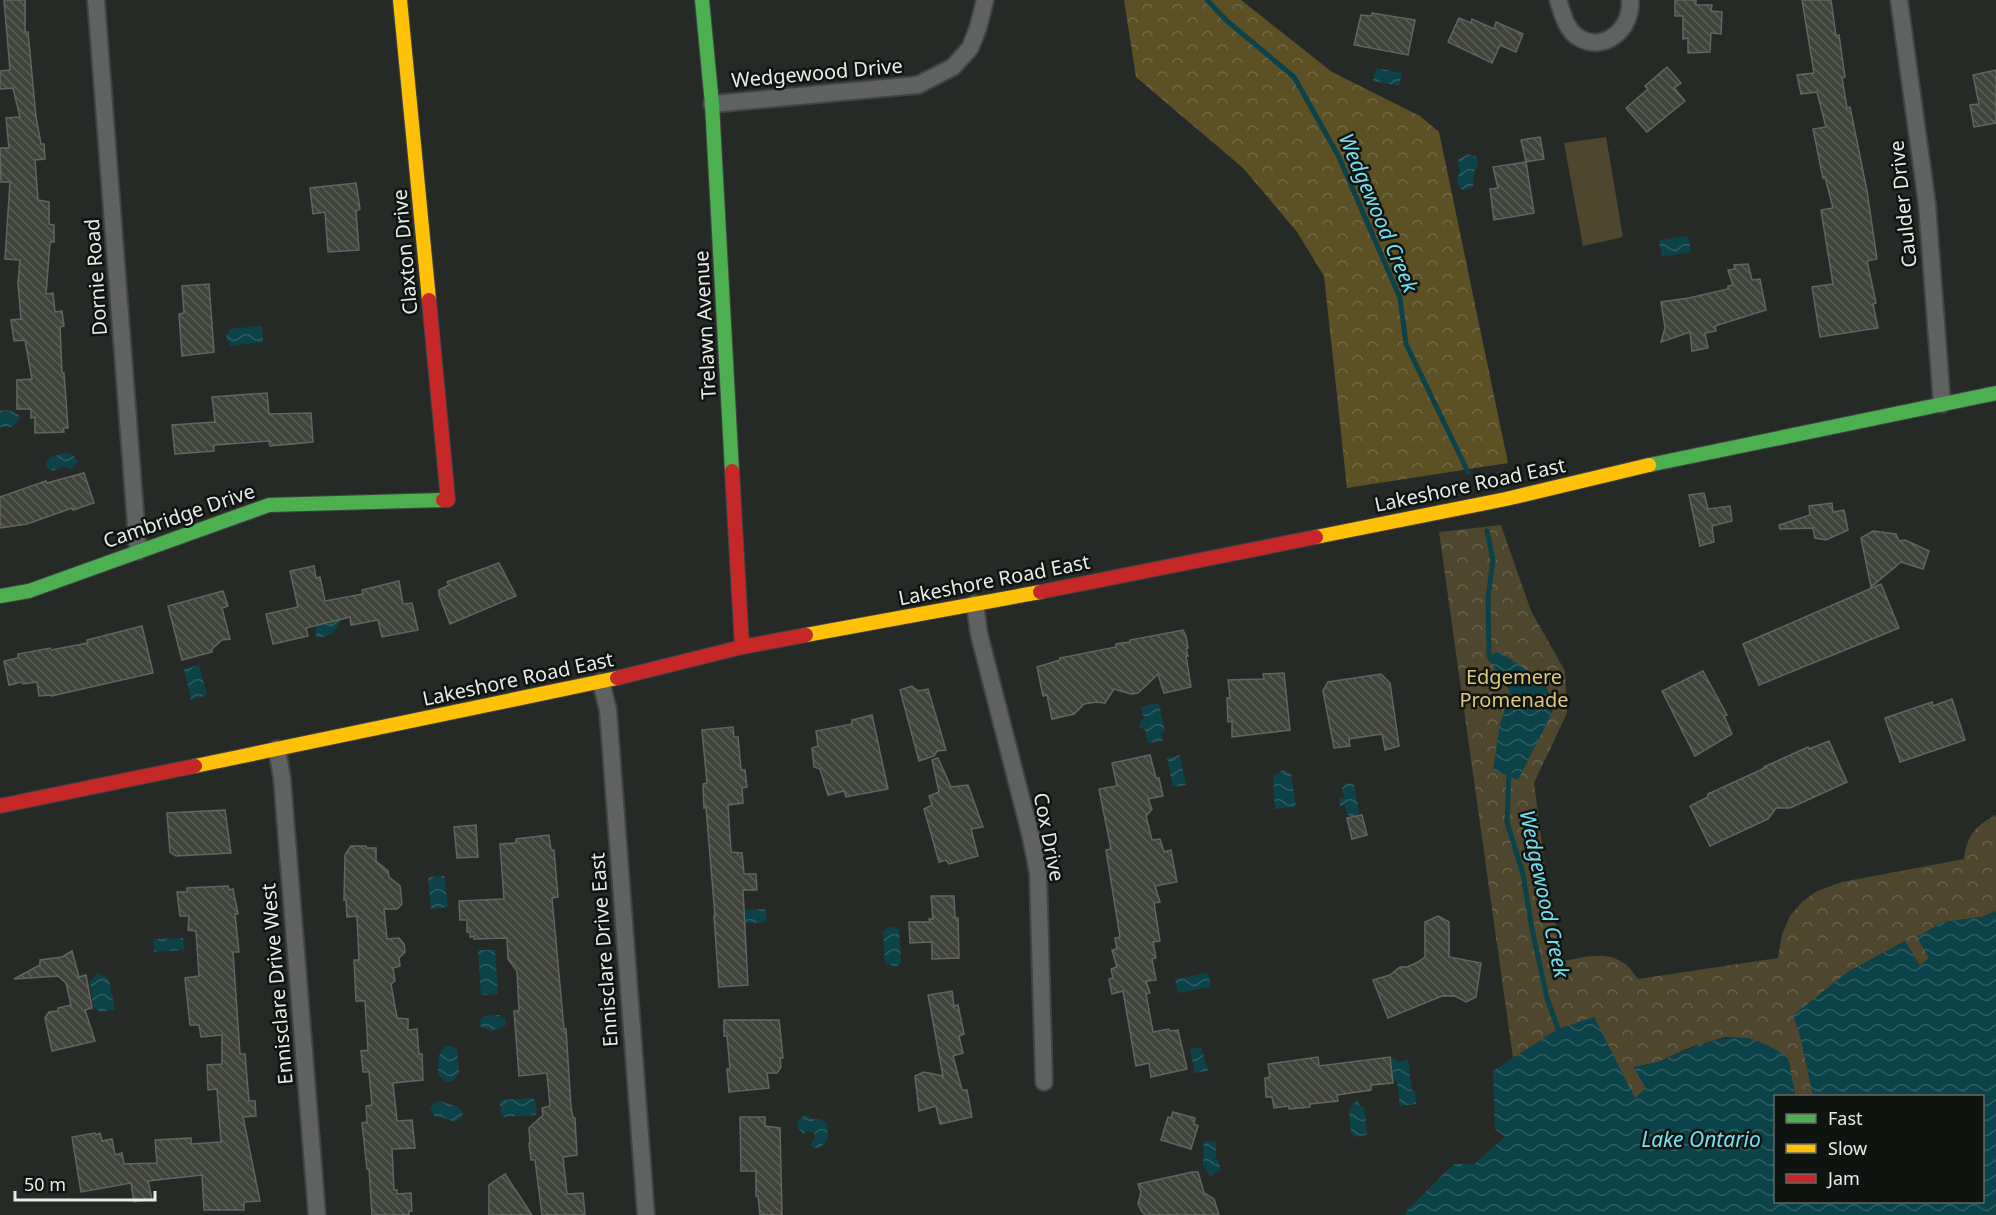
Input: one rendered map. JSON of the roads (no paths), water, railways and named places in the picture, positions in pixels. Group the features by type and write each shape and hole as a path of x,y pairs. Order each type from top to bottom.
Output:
{"main road":[{"name":"Claxton Drive","path":"400,0 448,500"},
{"name":"Trelawn Avenue","path":"702,0 712,104 742,648"},
{"name":"Lakeshore Road East","path":"0,806 601,682 742,648 1496,501 1674,459 1996,393"},
{"name":"Cambridge Drive","path":"0,596 29,591 269,505 448,500"}],"street":[{"name":"Dornie Road","path":"96,0 138,551"},
{"name":"Wedgewood Drive","path":"712,104 918,85 952,67 970,48 985,0"},
{"path":"1558,0 1566,23 1577,37 1594,42 1608,40 1620,32 1630,16 1630,0"},
{"name":"Caulder Drive","path":"1899,0 1927,204 1942,405"},
{"name":"Cox Drive","path":"975,604 979,634 1031,837 1038,873 1044,1082"},
{"name":"Ennisclare Drive East","path":"601,682 608,710 646,1215"},
{"name":"Ennisclare Drive West","path":"277,749 283,790 317,1215"}],"water":[{"path":"1376,68 1402,73 1399,86 1373,81"},
{"path":"1468,154 1476,157 1478,166 1474,172 1473,186 1462,190 1457,183 1460,169 1458,163 1459,159"},
{"path":"1688,236 1691,252 1662,257 1659,240"},
{"path":"262,326 263,342 230,346 230,341 227,341 226,334 229,334 229,329"},
{"path":"7,410 18,414 20,418 12,427 0,427 0,411"},
{"path":"66,453 73,455 78,462 71,469 63,466 53,471 47,468 46,463 51,457"},
{"path":"341,616 339,625 330,635 317,637 315,633 317,625"},
{"path":"1498,651 1542,680 1554,702 1552,713 1518,780 1493,770 1500,724 1510,692 1487,658"},
{"path":"199,665 207,695 191,700 184,669"},
{"path":"1159,704 1165,731 1161,732 1163,741 1148,743 1145,730 1140,727 1139,723 1144,719 1141,707"},
{"path":"1180,755 1186,785 1173,787 1167,758"},
{"path":"1282,770 1291,773 1296,807 1275,809 1273,775"},
{"path":"1345,784 1354,785 1359,811 1357,815 1351,817 1347,814 1345,805 1340,806 1339,798 1344,797 1342,788"},
{"path":"444,876 448,907 431,909 428,877"},
{"path":"765,909 767,922 746,923 745,910"},
{"name":"Lake Ontario","path":"1996,911 1996,1215 1405,1215 1407,1210 1454,1164 1474,1164 1505,1137 1495,1129 1493,1071 1558,1029 1594,1017 1635,1098 1646,1088 1633,1067 1657,1062 1723,1038 1751,1039 1768,1045 1788,1057 1795,1095 1774,1095 1774,1203 1984,1203 1984,1095 1813,1095 1801,1039 1793,1015 1848,972 1905,941 1920,966 1929,958 1917,937 1943,922 1982,917"},
{"path":"888,927 899,930 901,963 895,967 885,963 883,930 885,931"},
{"path":"183,938 184,950 154,952 153,939"},
{"path":"478,950 495,950 498,994 481,995"},
{"path":"97,973 109,979 115,1010 100,1012 93,1006 90,980"},
{"path":"1208,973 1211,987 1178,993 1175,979"},
{"path":"500,1015 501,1018 505,1018 506,1025 491,1031 480,1026 480,1019 483,1019 483,1016"},
{"path":"446,1046 457,1049 459,1073 454,1080 446,1082 439,1076 438,1064 439,1056"},
{"path":"1201,1047 1208,1071 1195,1073 1190,1049"},
{"path":"1391,1058 1397,1062 1408,1060 1416,1104 1400,1106"},
{"path":"532,1098 535,1100 537,1113 535,1115 501,1116 500,1102 502,1100"},
{"path":"440,1101 458,1107 463,1113 462,1116 455,1122 435,1117 430,1109 434,1103"},
{"path":"1358,1101 1360,1106 1364,1107 1367,1132 1366,1135 1354,1137 1351,1133 1349,1109 1353,1106 1352,1103"},
{"path":"805,1115 813,1119 820,1119 827,1124 828,1139 820,1148 810,1145 815,1138 814,1133 808,1131 803,1134 798,1128 797,1121"},
{"path":"1204,1141 1216,1142 1216,1157 1221,1169 1212,1176 1203,1165"}],"waterway":[{"name":"Wedgewood Creek","path":"1207,0 1227,21 1294,77 1338,155 1400,298 1406,344 1468,472"},
{"name":"Wedgewood Creek","path":"1487,531 1493,560 1488,597 1489,657 1494,661"},
{"name":"Wedgewood Creek","path":"1509,772 1507,822 1523,874 1547,998 1558,1029"}],"park label":[{"name":"Edgemere Promenade","path":"1514,688"}]}
